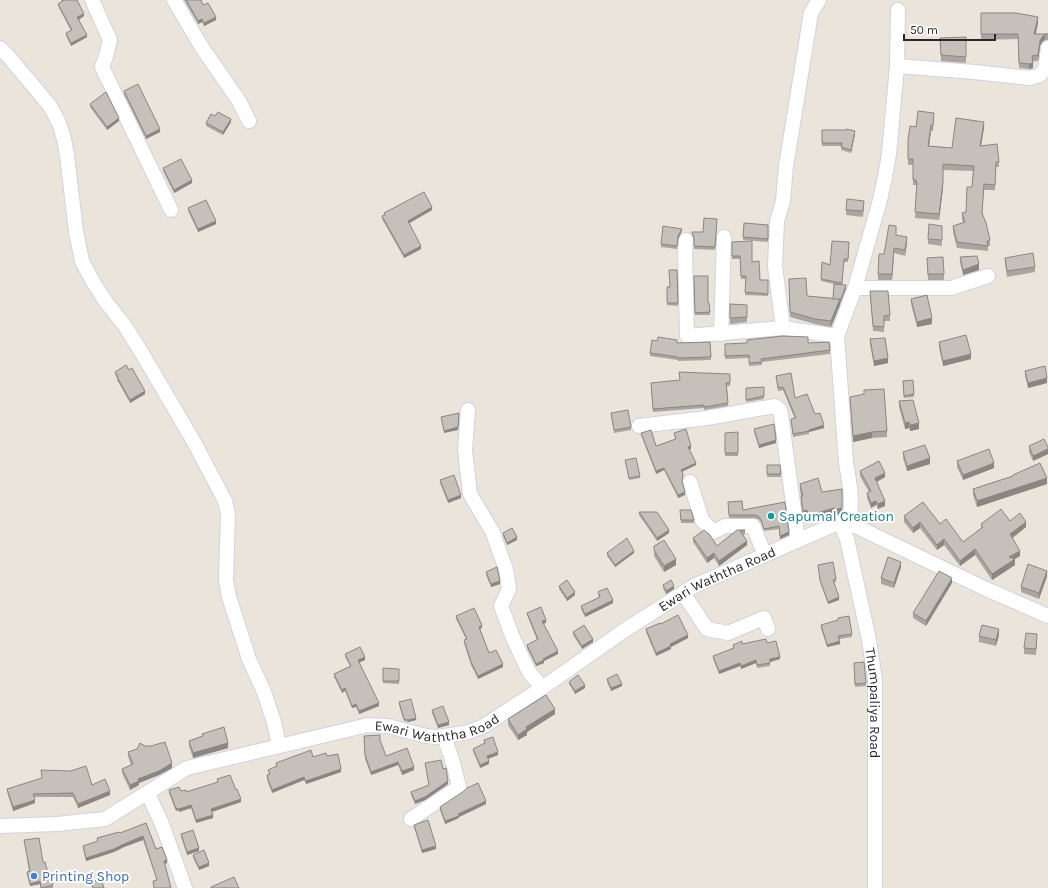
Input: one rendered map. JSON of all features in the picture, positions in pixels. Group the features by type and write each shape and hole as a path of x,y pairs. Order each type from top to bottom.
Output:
{"street":[{"path":"92,0 110,40 102,67 171,210"},
{"path":"174,0 200,46 239,101 249,121"},
{"path":"783,328 775,266 777,221 783,201 787,159 811,13 819,0"},
{"path":"898,10 897,66 889,154 885,177 855,288 836,336 846,463 852,507 844,523 1048,616"},
{"path":"0,48 50,106 59,123 67,155 76,232 82,261 106,302 125,326 143,354 194,442 225,501 228,514 226,580 249,659 264,692 274,722 279,746"},
{"path":"897,66 1030,78 1038,76 1045,69 1048,48"},
{"path":"721,334 724,237"},
{"path":"686,240 685,252 688,336 783,328 836,336"},
{"path":"855,288 951,288 988,276"},
{"path":"639,426 707,418 775,406 780,410 781,415 798,540"},
{"path":"468,410 465,450 470,494 492,531 506,569 509,589 501,606 513,638 529,672 542,688"},
{"path":"690,482 702,520 713,532 725,526 753,526 765,555"},
{"name":"Ewari Waththa Road","path":"0,826 57,824 104,819 148,794 187,768 368,725 388,726 426,736 444,736 465,733 482,727 542,688 625,630 694,586 798,540 844,523"},
{"name":"Thumpaliya Road","path":"844,523 846,539 869,640 874,679 875,888"},
{"path":"683,593 707,629 728,633 764,618 768,629"},
{"path":"411,819 459,787 444,736"},
{"path":"148,794 162,824 185,888"}],"building":[{"path":"63,0 77,0 84,14 77,17 87,35 71,43 66,33 72,30 58,4"},
{"path":"186,0 201,0 203,5 208,3 216,17 204,23 202,19 198,21"},
{"path":"981,13 1016,13 1038,17 1034,34 1045,34 1040,41 1038,55 1032,56 1033,63 1019,63 1018,34 981,34"},
{"path":"966,37 966,57 941,55 940,38"},
{"path":"138,84 160,129 146,136 124,91"},
{"path":"106,92 119,118 107,127 90,104"},
{"path":"918,111 934,113 928,146 952,148 956,118 984,122 980,146 997,144 999,162 996,162 995,185 984,184 982,213 990,240 987,241 988,246 957,242 953,226 965,222 962,213 966,212 967,187 972,187 974,166 943,164 943,182 939,214 915,212 917,182 916,180 913,180 913,159 908,159 908,140 910,126 916,127"},
{"path":"218,112 231,119 223,132 206,123 211,114 215,116"},
{"path":"846,129 855,131 851,150 841,147 842,143 822,143 822,130"},
{"path":"181,159 192,180 174,190 163,168"},
{"path":"424,192 432,207 408,221 421,246 404,255 382,216 385,215 384,213"},
{"path":"847,199 864,201 863,211 846,210"},
{"path":"206,200 216,221 198,229 188,208"},
{"path":"704,218 717,219 715,247 694,246 692,232 703,232"},
{"path":"744,223 768,225 768,239 743,237"},
{"path":"929,224 942,226 942,240 928,239"},
{"path":"889,225 896,226 896,235 907,237 905,250 894,248 892,274 878,274 879,254 884,254"},
{"path":"663,226 682,229 678,236 677,246 661,244"},
{"path":"752,241 752,262 759,261 760,280 768,280 768,294 745,292 746,276 741,276 740,256 732,256 732,242"},
{"path":"832,241 849,242 848,259 844,259 842,283 821,279 822,262 830,265"},
{"path":"1033,253 1035,267 1007,271 1005,258"},
{"path":"977,256 979,264 963,270 960,257"},
{"path":"943,257 944,274 928,274 927,258"},
{"path":"669,270 677,270 678,303 667,303 667,287 670,287"},
{"path":"694,276 708,276 708,303 710,312 695,313"},
{"path":"806,278 807,296 840,299 831,321 815,319 790,312 789,279"},
{"path":"834,284 846,285 840,302 840,299 833,299"},
{"path":"870,291 888,291 890,315 884,316 884,327 873,326"},
{"path":"927,295 932,318 917,322 911,299"},
{"path":"730,304 747,305 747,317 730,318"},
{"path":"966,335 971,354 943,361 939,342"},
{"path":"783,336 808,337 808,343 829,342 830,350 761,359 762,362 749,363 749,355 725,356 725,344 747,343 747,340"},
{"path":"658,337 677,340 677,343 710,342 711,357 678,358 650,353 652,340 657,341"},
{"path":"885,338 888,358 874,361 870,339"},
{"path":"126,365 129,370 132,368 145,391 130,400 115,372"},
{"path":"1045,366 1047,378 1028,383 1025,371"},
{"path":"679,372 730,374 730,383 726,383 728,403 704,407 704,405 653,409 651,383 680,380"},
{"path":"791,373 795,398 807,394 815,414 820,413 824,425 809,431 793,434 791,419 796,418 783,387 778,388 776,376"},
{"path":"913,380 914,394 904,396 903,381"},
{"path":"764,387 764,396 746,400 746,388"},
{"path":"884,389 887,431 853,436 850,397 864,394 864,390"},
{"path":"913,400 919,423 910,425 909,422 905,423 899,401"},
{"path":"628,410 631,427 614,430 611,413"},
{"path":"459,413 458,427 444,431 441,417"},
{"path":"774,424 776,440 759,445 754,429"},
{"path":"686,429 691,446 688,447 696,463 681,470 683,474 682,481 685,492 678,495 664,468 656,471 641,433 651,430 656,446 676,439 674,433"},
{"path":"738,432 738,453 725,453 725,433"},
{"path":"1044,439 1048,449 1033,456 1029,446"},
{"path":"925,445 930,458 907,466 903,452"},
{"path":"989,449 994,463 963,475 957,461"},
{"path":"636,458 640,476 629,478 625,460"},
{"path":"879,461 885,473 875,478 885,501 878,504 876,501 871,503 867,493 871,491 860,471"},
{"path":"1040,463 1047,478 977,501 973,489 1013,476"},
{"path":"767,465 780,465 781,474 767,474"},
{"path":"454,475 461,495 448,500 440,480"},
{"path":"818,478 822,492 842,489 842,508 834,510 834,508 808,516 807,510 803,511 801,496 803,496 800,484"},
{"name":"Sapumal Creation","path":"742,501 743,510 785,502 789,532 780,536 779,526 764,529 758,516 729,515 728,502"},
{"path":"923,502 940,524 946,519 963,542 983,527 981,524 1001,509 1010,521 1020,513 1026,522 1010,534 1020,551 1009,557 1015,559 992,574 975,549 960,561 944,539 937,545 920,522 913,528 904,516"},
{"path":"680,510 691,510 694,520 681,520"},
{"path":"639,512 657,512 669,530 657,538"},
{"path":"512,528 517,537 507,543 503,533"},
{"path":"704,530 710,535 717,546 737,530 745,530 740,531 747,541 719,561 714,553 707,558 693,538"},
{"path":"627,538 634,551 615,565 607,553"},
{"path":"664,540 676,559 664,566 654,550 654,546"},
{"path":"888,557 901,562 894,583 881,578"},
{"path":"833,562 836,579 833,580 839,597 828,602 820,580 818,565"},
{"path":"1028,564 1047,571 1039,593 1021,587"},
{"path":"497,567 500,581 491,584 486,572"},
{"path":"939,571 952,578 926,621 913,613"},
{"path":"567,580 575,592 567,598 559,586"},
{"path":"671,580 674,586 666,591 663,585"},
{"path":"607,588 613,600 585,614 581,606 600,597 598,592"},
{"path":"541,607 546,620 542,621 558,651 536,664 527,645 538,639 527,613"},
{"path":"474,608 482,625 479,627 489,653 496,650 503,664 478,676 471,662 464,640 467,639 456,616"},
{"path":"678,615 688,635 670,644 671,646 656,653 646,629 660,623 661,624"},
{"path":"849,616 852,634 838,636 840,641 827,645 821,625 838,620 838,618"},
{"path":"584,625 593,639 582,646 573,632"},
{"path":"982,625 999,629 996,640 979,636"},
{"path":"1026,633 1037,634 1036,649 1024,648"},
{"path":"766,639 767,643 776,641 780,657 770,659 770,663 757,665 756,660 741,666 740,663 719,671 713,656 734,648 733,645 742,641 742,644"},
{"path":"360,647 365,657 358,660 379,703 359,711 356,704 352,706 345,688 342,690 334,674 351,666 345,654"},
{"path":"864,662 866,683 855,684 854,663"},
{"path":"383,668 399,669 399,681 383,681"},
{"path":"617,674 622,684 611,688 607,679"},
{"path":"578,675 585,685 575,691 569,682"},
{"path":"546,695 555,709 526,727 527,729 518,735 508,719"},
{"path":"411,699 416,718 408,720 404,719 399,702"},
{"path":"443,706 449,722 438,725 432,710"},
{"path":"224,727 228,743 193,753 189,741 203,736 202,734"},
{"path":"380,735 380,740 386,756 407,748 414,767 402,771 398,762 371,772 365,755 364,736"},
{"path":"493,737 498,752 487,756 489,761 480,765 473,749 485,743 484,740"},
{"path":"165,742 172,763 159,771 138,779 139,781 130,785 122,769 133,764 128,752 137,749 140,743 145,746 151,746"},
{"path":"311,750 313,757 326,753 327,756 338,754 341,769 306,781 304,777 272,790 267,777 267,775 270,774 268,770 277,766 276,763"},
{"path":"441,760 443,769 446,768 448,781 425,797 415,801 411,792 429,785 425,763"},
{"path":"86,766 92,785 105,779 110,791 78,804 73,793 33,794 35,800 13,807 7,789 42,778 41,770 70,771"},
{"path":"230,775 241,799 211,809 213,815 196,820 191,805 176,809 169,790 179,787 181,791 186,790 186,792 218,782 217,779"},
{"path":"478,783 486,801 458,814 459,816 445,821 440,807 467,788"},
{"path":"428,820 436,846 422,850 414,825"},
{"path":"146,823 156,849 162,847 167,860 164,861 171,888 154,888 153,881 157,880 143,836 114,849 86,858 83,846 98,841 97,838 120,833"},
{"path":"193,830 199,848 187,852 181,834"},
{"path":"39,838 43,862 45,862 53,885 41,888 40,881 30,884 27,872 30,871 24,840"},
{"path":"204,850 209,863 199,867 193,855"},
{"path":"234,877 239,888 211,888 211,887"},
{"path":"101,879 104,888 93,888 91,882"}],"place":[{"name":"Sapumal Creation","path":"771,516"},
{"name":"Printing Shop","path":"34,876"}]}
